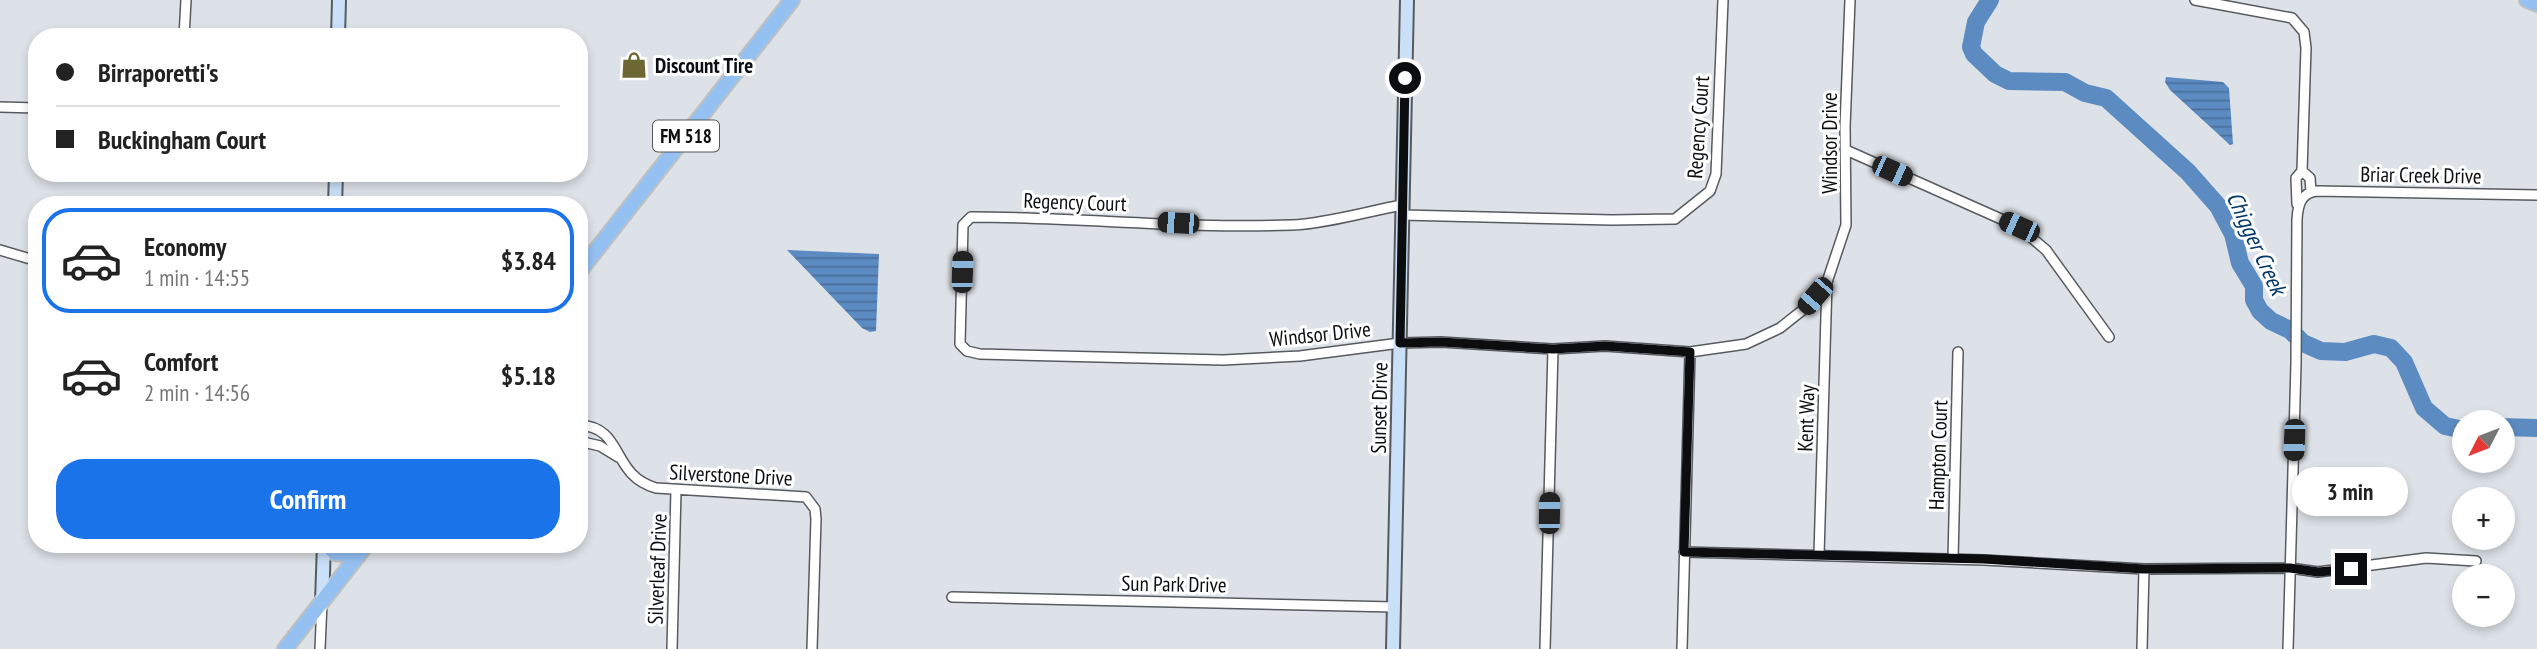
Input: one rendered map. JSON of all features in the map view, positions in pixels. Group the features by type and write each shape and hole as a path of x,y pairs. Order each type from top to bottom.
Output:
{"main road":[{"name":"FM 518","path":"588,261 792,0"},
{"path":"2526,0 2537,4"},
{"path":"285,649 361,553"}],"street":[{"path":"184,28 186,0"},
{"path":"338,28 339,0"},
{"name":"Sunset Drive","path":"1393,649 1407,0"},
{"name":"Regency Court","path":"1012,355 980,354 967,351 960,344 963,225 971,217 1295,225 1402,210 1612,220 1675,219 1710,191 1716,174 1723,0"},
{"name":"Windsor Drive","path":"1012,355 1223,360 1300,356 1400,343 1441,342 1553,349 1605,346 1690,352 1746,344 1780,328 1804,309 1827,282 1846,225 1850,0"},
{"path":"2195,0 2292,18 2301,26 2306,48 2302,171 2296,179 2297,308 2288,649"},
{"path":"0,107 28,108"},
{"path":"1846,150 2019,227 2046,250 2109,337"},
{"path":"2297,212 2308,193 2310,178 2302,171"},
{"name":"Briar Creek Drive","path":"2308,193 2537,195"},
{"path":"0,250 28,258"},
{"name":"Kent Way","path":"1819,555 1827,282"},
{"path":"1545,649 1553,349"},
{"path":"1682,649 1690,352"},
{"name":"Hampton Court","path":"1953,559 1958,352"},
{"name":"Silverstone Drive","path":"588,428 604,432 614,443 618,457 631,475 643,485 676,490 806,497 811,502 816,519 812,649"},
{"name":"Silverstone Drive","path":"588,443 600,446 618,457"},
{"name":"Silverleaf Drive","path":"672,649 676,490"},
{"path":"1684,552 1953,559 2144,569 2290,568 2318,572 2426,558 2476,561"},
{"path":"320,649 325,553"},
{"path":"2142,649 2144,569"},
{"name":"Sun Park Drive","path":"952,597 1394,607"}],"water":[{"path":"2166,77 2223,82 2229,88 2233,144 2230,145 2170,90 2165,82"},
{"path":"787,250 879,254 876,331 870,332 862,328"}],"waterway":[{"name":"Chigger Creek","path":"1990,0 1976,22 1971,47 1974,54 1995,74 2009,81 2065,82 2085,93 2106,98 2188,172 2218,206 2233,234 2240,263 2254,286 2254,300 2260,311 2271,321 2290,330 2303,343 2321,351 2345,352 2374,344 2391,348 2404,362 2424,408 2445,426 2452,427"},
{"name":"Chigger Creek","path":"2515,427 2537,428"}],"place":[{"name":"Discount Tire","path":"634,65"}],"route":[{"path":"1405,78 1400,343 1441,342 1553,349 1605,346 1690,352 1684,552 1984,559 2144,569 2290,568 2318,572 2351,569"}]}
